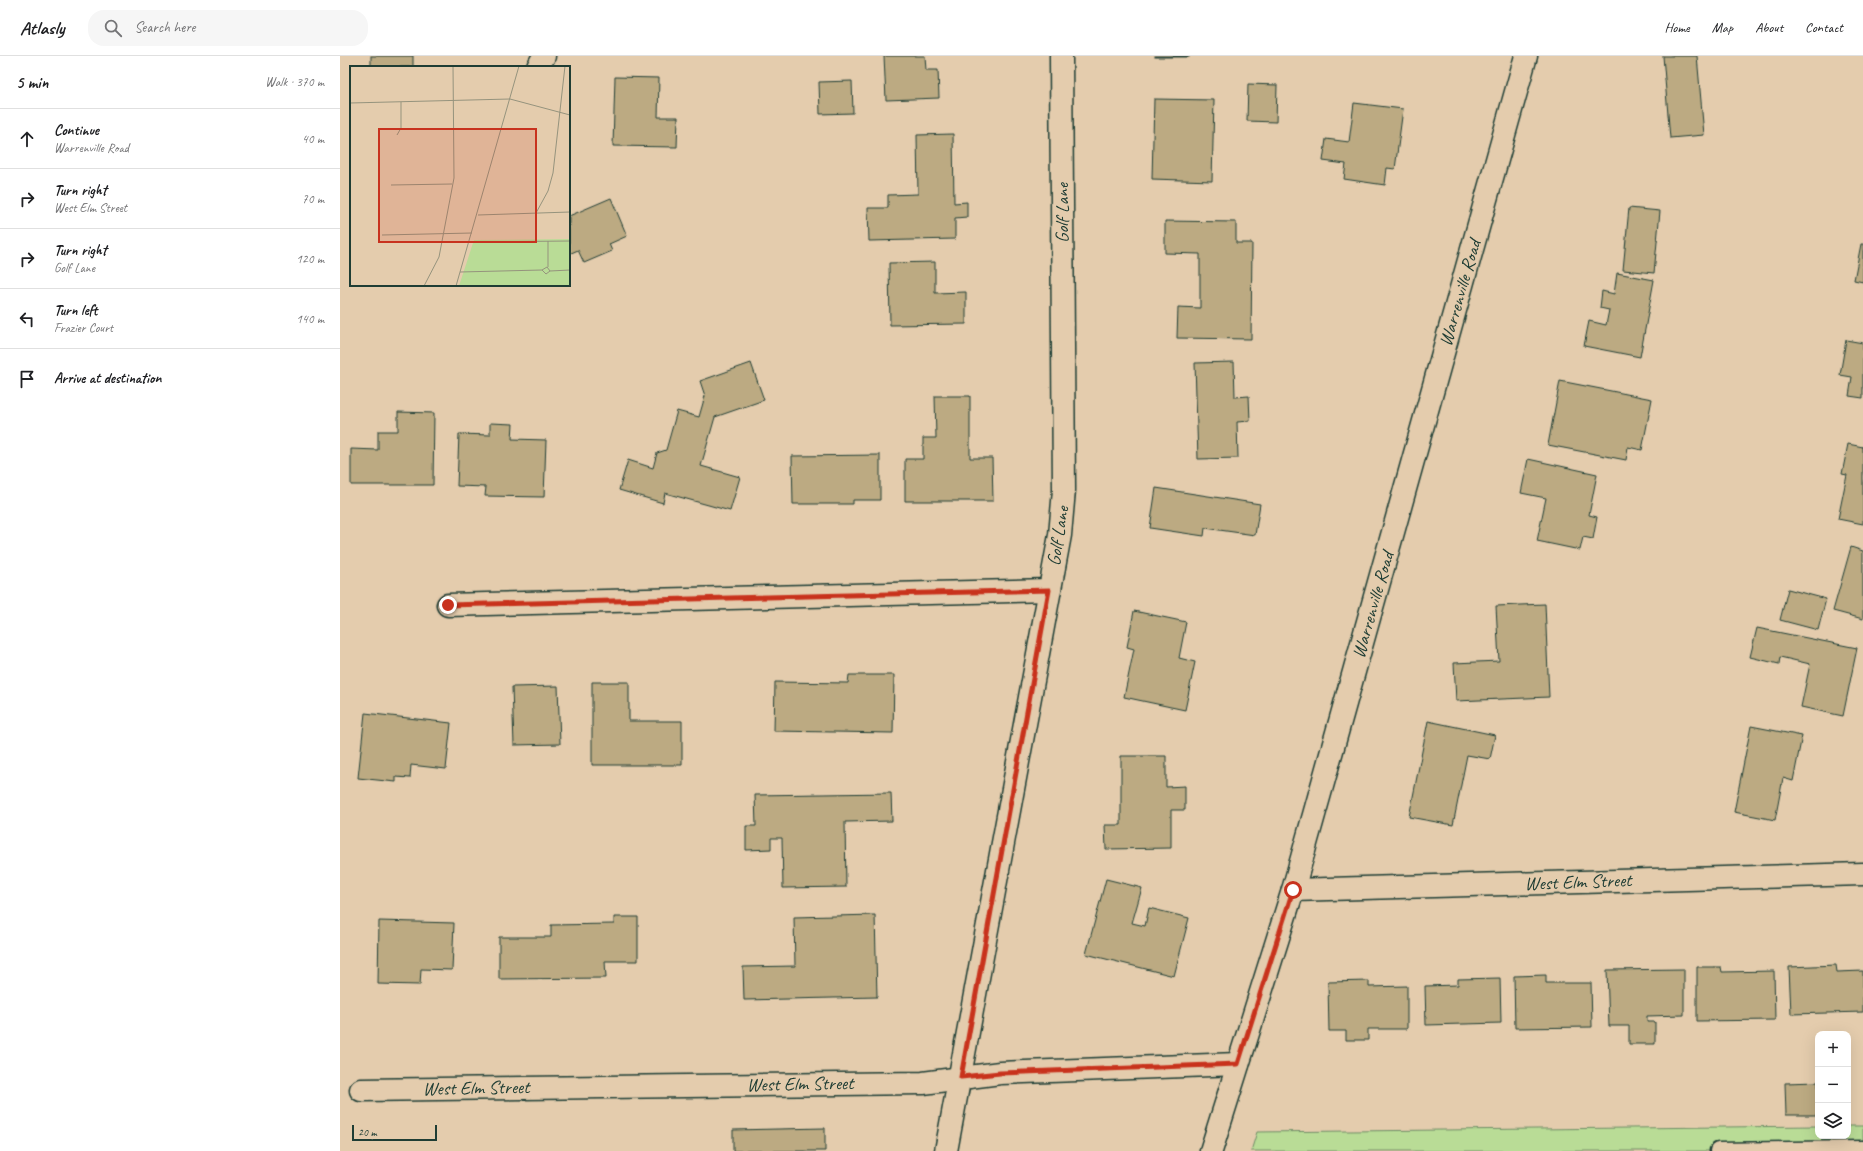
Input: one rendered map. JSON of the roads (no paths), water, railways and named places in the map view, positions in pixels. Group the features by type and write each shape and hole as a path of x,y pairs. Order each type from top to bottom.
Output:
{"street":[{"path":"539,66 544,56"},
{"name":"Golf Lane","path":"946,1151 961,1077 1060,535 1064,490 1061,56"},
{"name":"Warrenville Road","path":"1211,1151 1293,890 1526,56"},
{"path":"448,605 1049,590"},
{"name":"West Elm Street","path":"1293,890 1861,871"},
{"name":"West Elm Street","path":"361,1090 923,1083 1000,1073 1238,1064"}],"lane":[{"path":"1718,1151 1863,1149"}]}
